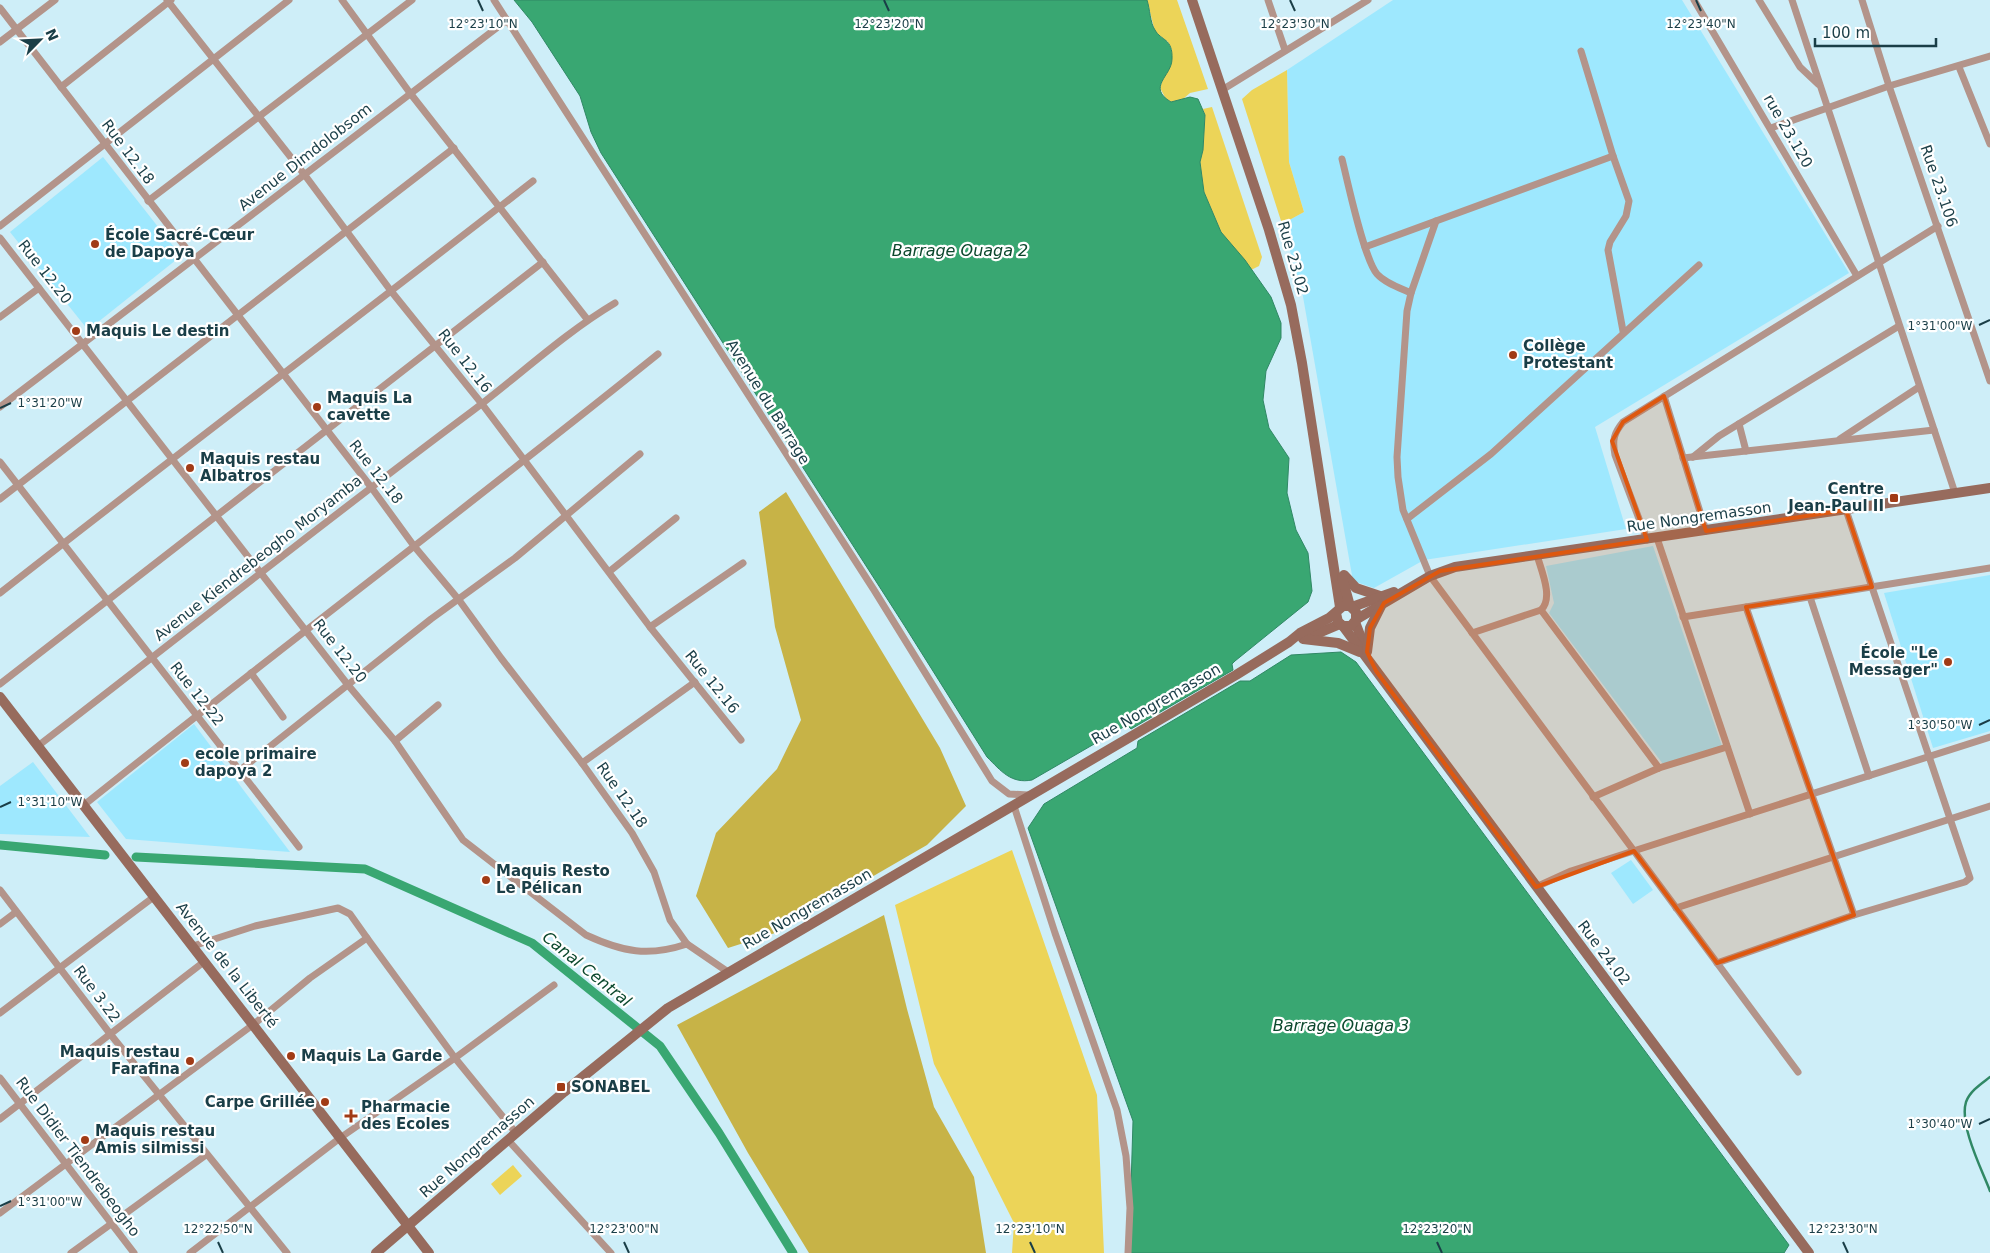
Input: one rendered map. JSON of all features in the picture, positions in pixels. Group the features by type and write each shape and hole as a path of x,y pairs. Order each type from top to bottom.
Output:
{"street":[{"path":"0,42 55,0"},
{"path":"0,226 289,0"},
{"path":"342,0 410,93 587,319"},
{"path":"148,201 366,33 412,0"},
{"name":"Avenue du Barrage","path":"494,0 874,590 992,781 1009,794 1033,794"},
{"name":"Rue 23.02","path":"1192,0 1269,230 1291,305 1330,533 1345,608"},
{"path":"1268,0 1285,50"},
{"path":"1222,90 1368,0"},
{"name":"rue 23.120","path":"1694,0 1857,276"},
{"path":"1759,0 1800,67 1819,84"},
{"path":"1792,0 1955,492"},
{"name":"Rue 23.106","path":"1862,0 1889,86 1987,365 1990,381"},
{"path":"61,87 169,1"},
{"name":"Rue 12.16","path":"169,1 213,61 304,174 391,291 482,404 524,462 610,571 650,627 741,740"},
{"name":"Rue 12.18","path":"0,8 371,487 414,546 459,600 582,763 632,833 647,858 654,872 666,910 675,929 687,944"},
{"name":"Avenue Dimdolobsom","path":"0,407 507,20"},
{"path":"1581,51 1613,156 1629,201 1626,216 1610,242 1608,250 1624,331"},
{"path":"1771,128 1889,86 1959,67 1990,56"},
{"path":"1959,67 1990,144"},
{"path":"0,500 454,148"},
{"path":"1365,247 1613,156"},
{"path":"1342,159 1365,247 1378,275 1411,293"},
{"path":"0,593 172,457 283,375 533,181"},
{"path":"1436,221 1411,293 1405,330 1397,457 1400,495 1407,519 1430,576 1798,1072"},
{"path":"1750,814 1683,617 1652,539 1615,455 1612,441 1616,431 1623,422 1938,226"},
{"name":"Rue 12.20","path":"0,238 172,457 260,574 395,741 463,840 586,935 637,953 666,950 687,944"},
{"path":"0,684 543,262"},
{"path":"1407,519 1491,454 1624,331 1699,265"},
{"path":"0,317 39,288"},
{"name":"Avenue Kiendrebeogho Moryamba","path":"38,746 371,487 482,404 587,319 615,303"},
{"path":"1693,457 1739,424 1899,326"},
{"path":"84,805 196,715 524,462 658,354"},
{"path":"1839,440 1919,387"},
{"path":"1664,396 1706,531"},
{"path":"1739,424 1746,451"},
{"path":"1683,458 1934,430"},
{"path":"239,771 515,558 640,454"},
{"name":"Rue 12.22","path":"0,462 299,847"},
{"name":"Rue Nongremasson","path":"1289,642 1304,639 1341,625 1351,626 1382,600 1454,566 1652,539 1990,488"},
{"path":"1717,963 1854,915 1969,880 1970,876 1949,819 1846,510"},
{"path":"610,571 676,518"},
{"name":"Rue 23.02","path":"1330,533 1338,563 1345,608"},
{"path":"1472,633 1541,610 1546,606 1548,597 1537,554"},
{"path":"650,627 743,563"},
{"path":"1304,639 1338,643 1365,653 1370,628 1382,600 1356,588 1344,576 1338,563"},
{"path":"1683,617 1990,568"},
{"path":"1810,596 1869,776"},
{"name":"Rue Nongremasson","path":"376,1253 652,1019 728,972 1014,806 1289,642 1300,633 1345,608 1382,600"},
{"path":"1746,607 1832,857 1854,915"},
{"name":"Rue 24.02","path":"1365,653 1356,620 1356,612 1345,608 1341,625 1365,653 1376,671 1809,1253"},
{"path":"1541,610 1659,768"},
{"path":"251,673 283,717"},
{"path":"582,763 695,682"},
{"name":"Avenue de la Liberté","path":"0,696 206,961 429,1253"},
{"path":"395,741 438,705"},
{"path":"1536,886 1571,871 1990,737"},
{"path":"1593,797 1659,768 1727,747"},
{"path":"1014,806 1055,933 1117,1110 1126,1156 1130,1208 1128,1253"},
{"path":"1676,908 1990,806"},
{"name":"Rue 3.22","path":"0,890 111,1035 286,1253"},
{"path":"0,1014 155,896"},
{"path":"193,946 255,926 338,908 350,914 383,962 512,1136 611,1253"},
{"path":"0,924 16,912"},
{"path":"0,1213 254,1024 310,978 367,938"},
{"path":"687,944 728,972"},
{"path":"0,1119 206,961"},
{"path":"190,1253 340,1138 455,1058 554,985"},
{"name":"Rue Didier Tiendrebeogho","path":"0,1078 134,1253"},
{"path":"72,1253 206,1155"}],"highlighted area":[{"path":"1664,396 1706,531 1846,510 1872,587 1746,607 1854,915 1717,963 1634,851 1536,887 1376,671 1367,652 1370,628 1384,603 1440,571 1647,540 1612,441 1623,422"}],"shaded area":[{"path":"1147,0 1177,0 1208,89 1190,93 1183,99 1171,102 1166,99 1160,88 1172,50 1168,42 1155,32"},
{"name":"Collège Protestant","path":"1393,0 1682,0 1849,273 1595,427 1626,529 1424,560 1374,588 1353,581 1302,291 1282,224 1304,212 1289,162 1287,70"},
{"path":"1287,70 1289,162 1304,212 1282,224 1242,99 1252,90"},
{"path":"1212,107 1262,257 1259,266 1251,270 1221,232 1204,192 1200,162 1203,150 1205,115 1203,109"},
{"name":"École Sacré-Cœur de Dapoya","path":"103,157 181,256 88,330 10,232"},
{"path":"786,492 940,748 966,806 927,845 775,933 728,948 696,896 716,833 777,769 801,720 775,627 759,512"},
{"path":"1653,546 1723,749 1666,768 1549,613 1554,603 1546,566"},
{"name":"École \"Le Messager\"","path":"1990,575 1990,731 1933,748 1884,593"},
{"name":"ecole primaire dapoya 2","path":"194,724 290,852 126,839 97,802"},
{"path":"33,762 90,837 0,834 0,786"},
{"path":"1012,850 1097,1095 1104,1253 1012,1253 1014,1223 934,1064 895,905"},
{"path":"1631,860 1653,890 1633,904 1611,873"},
{"path":"884,915 934,1107 974,1177 986,1253 809,1253 748,1153 677,1025"},
{"path":"513,1165 522,1176 500,1195 491,1184"}],"water":[{"name":"Barrage Ouaga 2","path":"514,0 1147,0 1153,27 1157,34 1169,43 1172,52 1171,65 1160,86 1161,91 1164,97 1171,102 1190,97 1198,99 1205,115 1203,150 1200,162 1204,192 1221,232 1245,260 1271,297 1281,323 1281,338 1266,371 1263,400 1269,428 1289,458 1287,493 1296,530 1308,553 1312,591 1308,602 1235,661 1232,664 1233,670 1131,729 1127,725 1032,780 1018,780 1007,775 987,757 601,153 591,132 580,96 532,22"},
{"name":"Barrage Ouaga 3","path":"1341,652 1356,662 1789,1245 1784,1253 1129,1253 1133,1121 1028,828 1044,804 1137,748 1138,741 1240,681 1250,681 1291,655"}],"waterway":[{"name":"Canal Central","path":"0,845 105,855"},
{"name":"Canal Central","path":"136,857 365,869 532,943 660,1046 719,1133 793,1253"},
{"path":"1990,1077 1970,1094 1966,1102 1965,1112 1968,1135 1990,1191"}],"place":[{"name":"École Sacré-Cœur de Dapoya","path":"95,244"},
{"name":"Maquis Le destin","path":"76,331"},
{"name":"Collège Protestant","path":"1513,355"},
{"name":"Maquis La cavette","path":"317,407"},
{"name":"Maquis restau Albatros","path":"190,468"},
{"name":"Centre Jean-Paul II","path":"1894,498"},
{"name":"École \"Le Messager\"","path":"1948,662"},
{"name":"ecole primaire dapoya 2","path":"185,763"},
{"name":"Maquis Resto Le Pélican","path":"486,880"},
{"name":"Maquis La Garde","path":"291,1056"},
{"name":"Maquis restau Farafina","path":"190,1061"},
{"name":"SONABEL","path":"561,1087"},
{"name":"Carpe Grillée","path":"325,1102"},
{"name":"Pharmacie des Ecoles","path":"351,1116"},
{"name":"Maquis restau Amis silmissi","path":"85,1140"}]}
